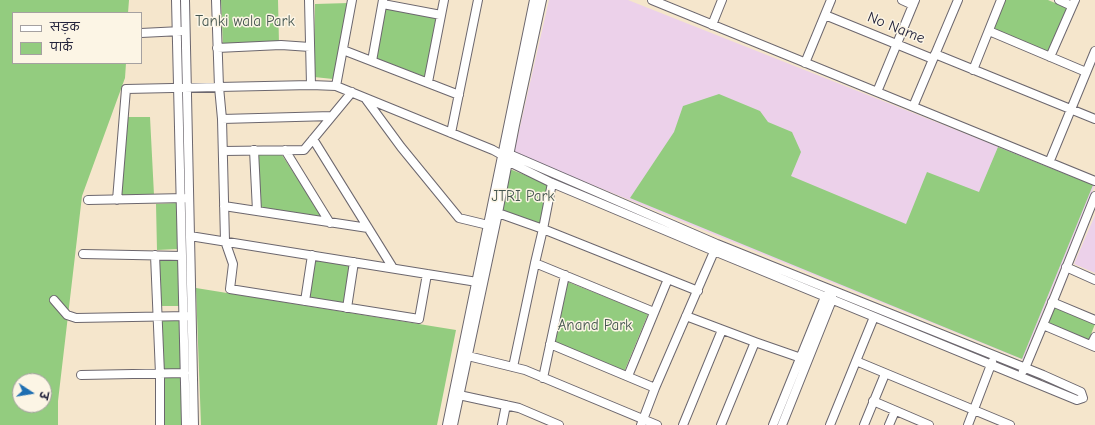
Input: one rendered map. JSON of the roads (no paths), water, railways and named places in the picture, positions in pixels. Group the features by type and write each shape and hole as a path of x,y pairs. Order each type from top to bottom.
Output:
{"street":[{"path":"176,0 178,88 185,198 190,236 185,373 186,425"},
{"path":"185,0 187,88 185,198 182,256 188,316 194,425"},
{"path":"216,0 219,87 222,119 225,241 233,264 230,289 419,319 427,274"},
{"path":"310,0 311,85"},
{"path":"336,86 352,0"},
{"path":"428,82 444,0"},
{"path":"451,133 478,0"},
{"path":"453,425 498,213 506,157 534,0"},
{"path":"447,425 488,225 506,157 542,0"},
{"path":"652,0 713,22 1095,181"},
{"path":"665,0 713,22"},
{"path":"713,22 722,0"},
{"path":"806,60 831,0"},
{"path":"878,90 914,2 902,0"},
{"path":"915,102 958,0"},
{"path":"973,70 1001,0"},
{"path":"1050,57 1073,3 1059,0"},
{"path":"372,61 383,2 441,15"},
{"name":"No Name","path":"825,15 897,44 973,70 1095,119"},
{"path":"142,33 186,31"},
{"path":"989,31 1086,72"},
{"path":"218,48 281,45 310,47"},
{"path":"343,50 459,95"},
{"path":"1051,158 1095,51"},
{"path":"117,200 126,89 311,85 336,86 493,150 552,183 716,247 832,290 1025,368 1081,392 1083,398 1077,400 991,366 829,298 716,247 506,157"},
{"path":"878,90 915,102 1095,176"},
{"path":"223,151 304,150 352,92"},
{"path":"364,98 401,147 459,218 488,225"},
{"path":"222,119 332,116"},
{"path":"313,139 393,268"},
{"path":"254,150 257,211"},
{"path":"285,150 330,223"},
{"path":"513,367 535,263 544,229 552,183"},
{"path":"1019,376 1025,368 1095,196"},
{"path":"88,200 185,198"},
{"path":"224,206 368,228"},
{"path":"498,213 544,229 698,291"},
{"path":"190,236 476,282"},
{"path":"642,422 655,388 716,247"},
{"path":"83,254 182,256"},
{"path":"155,255 160,374 160,425"},
{"path":"305,301 312,256"},
{"path":"347,308 354,262"},
{"path":"535,263 654,312"},
{"path":"1066,267 1095,280"},
{"path":"543,378 564,275"},
{"path":"628,376 668,279"},
{"path":"782,425 832,290"},
{"path":"774,425 801,358 829,298"},
{"path":"54,300 67,315 76,318 188,316"},
{"path":"1052,302 1095,320"},
{"path":"686,316 801,358"},
{"path":"830,425 874,317"},
{"path":"1042,325 1093,346 1095,337"},
{"path":"683,425 722,330"},
{"path":"721,425 755,342"},
{"path":"550,344 655,388"},
{"path":"468,356 525,370 642,422 656,425"},
{"path":"968,425 995,356"},
{"path":"856,361 1010,425"},
{"path":"81,375 185,373"},
{"path":"864,425 885,374"},
{"path":"459,395 519,408 559,425"},
{"path":"873,401 929,425"},
{"path":"502,425 506,405"},
{"path":"889,425 895,411"}],"park label":[{"name":"Tanki wala Park","path":"245,22"},
{"name":"JTRI Park","path":"523,197"},
{"name":"Anand Park","path":"595,326"}]}
